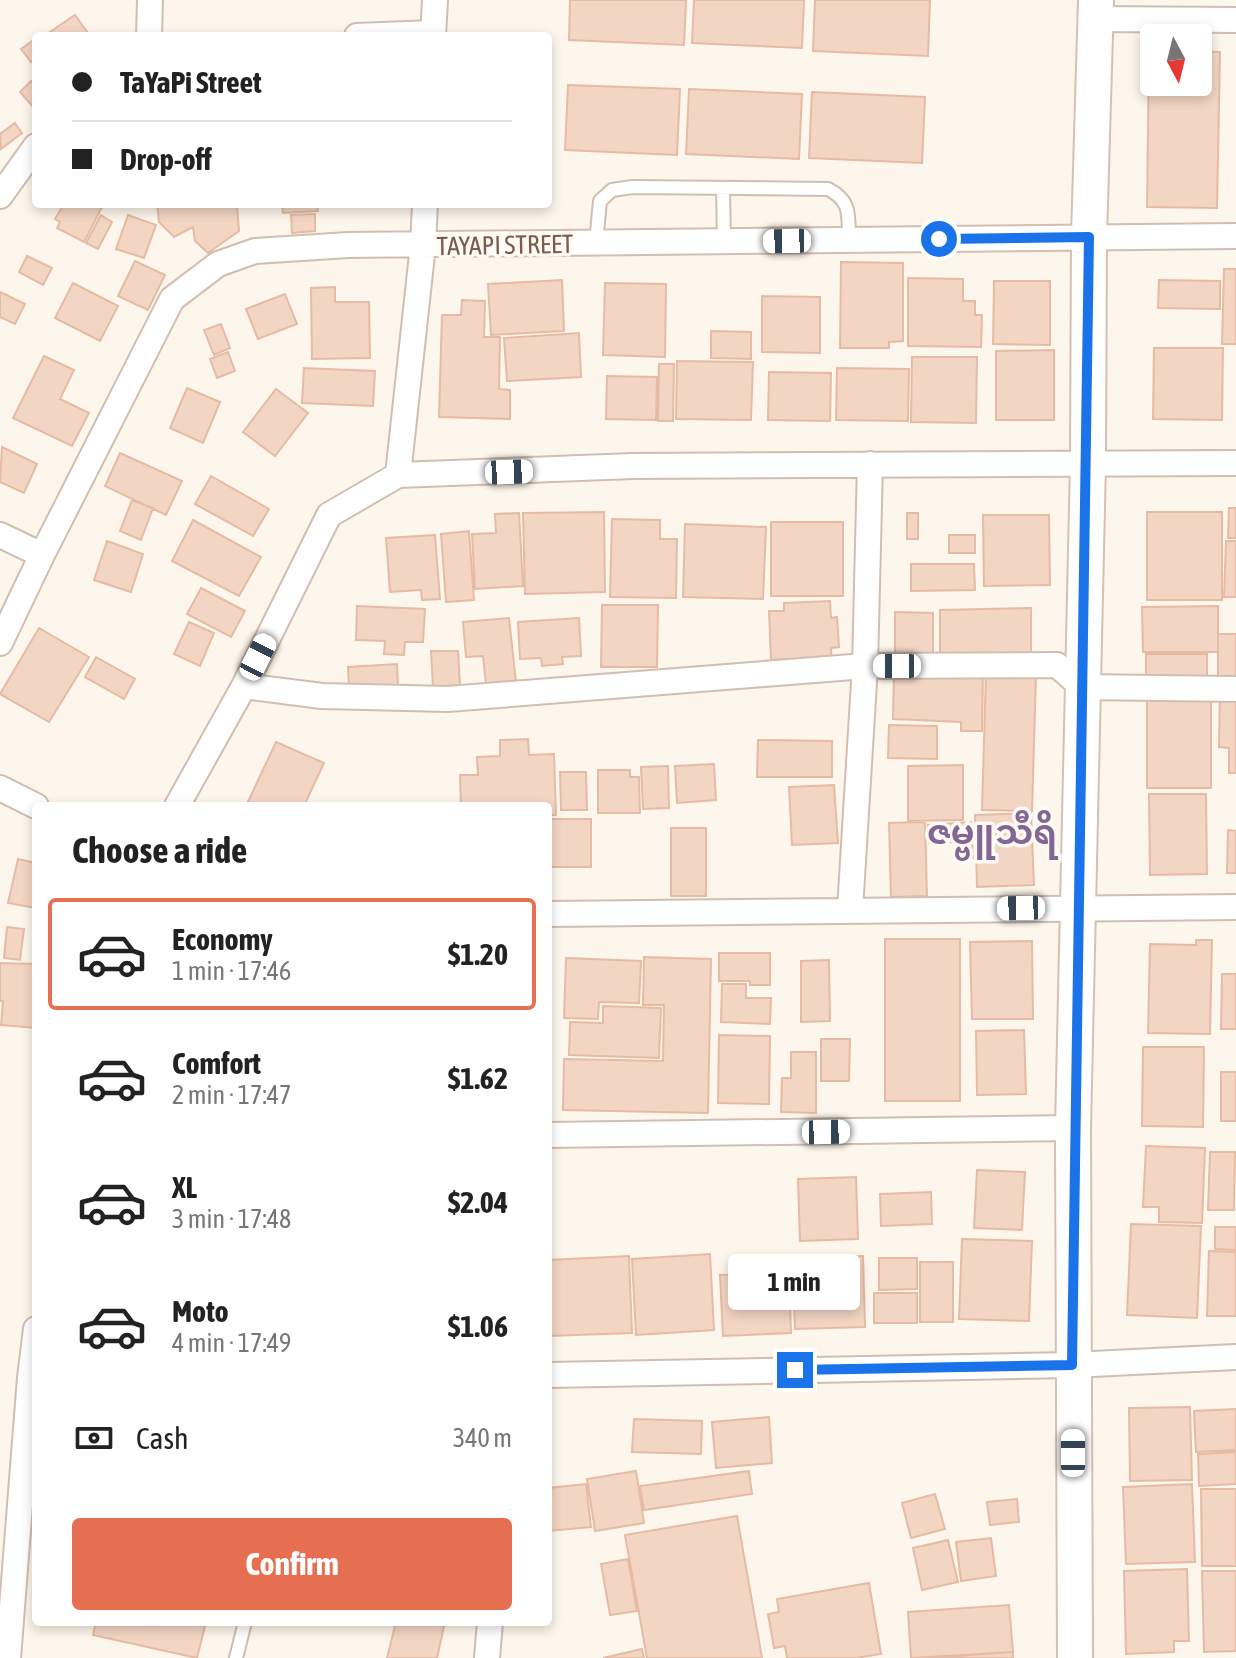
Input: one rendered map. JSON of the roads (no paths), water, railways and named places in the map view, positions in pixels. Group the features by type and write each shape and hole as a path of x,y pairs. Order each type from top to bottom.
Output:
{"street":[{"path":"149,32 150,0"},
{"path":"433,32 435,0"},
{"path":"1075,1658 1073,1128 1096,10 1236,20"},
{"path":"0,196 32,152"},
{"path":"398,475 425,208"},
{"name":"TAYAPI STREET","path":"0,643 172,299 218,264 255,251 348,245 1236,236"},
{"path":"179,802 244,686 329,515 398,475 633,466 1236,463"},
{"path":"850,910 865,666 870,464"},
{"path":"0,535 42,555"},
{"path":"244,686 322,696 448,699 865,666 1057,665 1082,687 1236,689"},
{"path":"0,788 32,804"},
{"path":"552,914 1236,907"},
{"path":"552,1135 1073,1128"},
{"path":"552,1375 1072,1365 1236,1357"},
{"path":"8,1658 32,1389"},
{"path":"487,1658 490,1626"}],"lane":[{"path":"596,243 600,201 612,190 632,187 828,189 840,195 848,207 849,240"},
{"path":"723,188 724,242"},
{"path":"236,1658 244,1626"}],"district":[{"name":"ဇမ္ဗူသီရိ","path":"992,832"}]}
